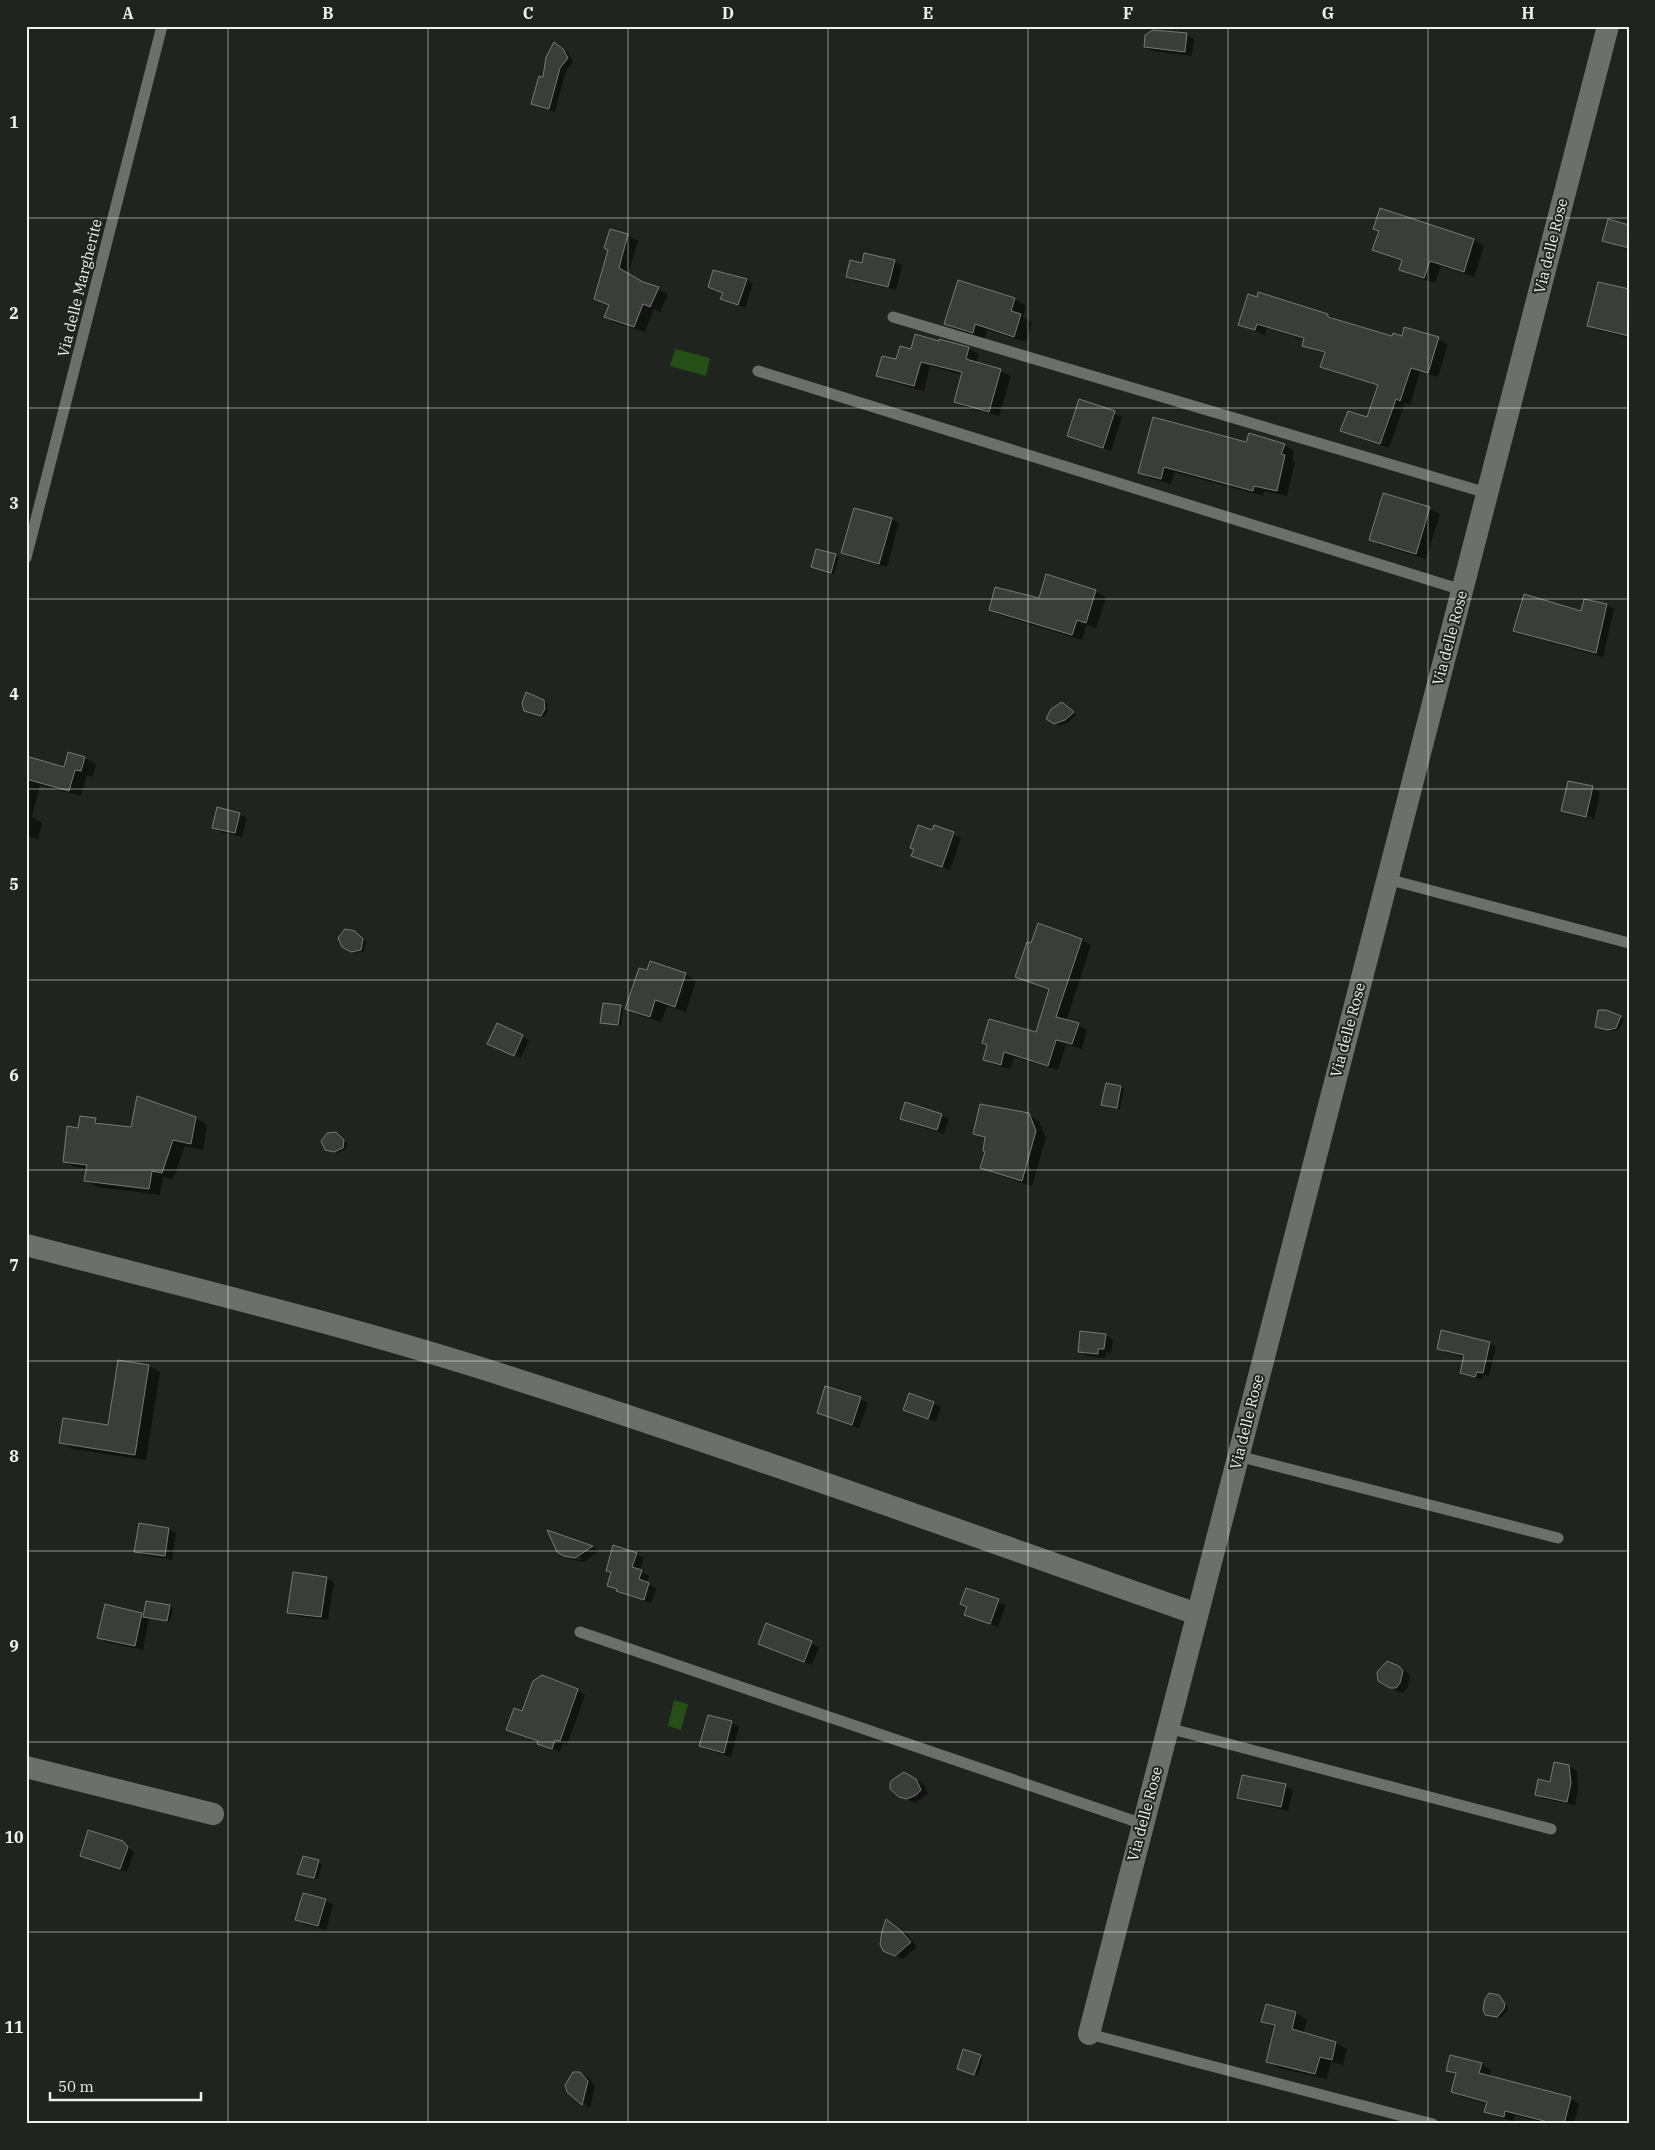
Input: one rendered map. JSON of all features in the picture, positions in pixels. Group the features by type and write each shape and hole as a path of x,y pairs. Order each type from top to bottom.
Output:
{"street":[{"name":"Via delle Rose","path":"1088,2034 1608,26"},
{"path":"26,1245 330,1324 508,1376 1197,1614"},
{"path":"26,1767 213,1814"}],"lane":[{"name":"Via delle Margherite","path":"26,558 162,26"},
{"path":"893,317 1487,493"},
{"path":"758,371 1462,590"},
{"path":"1387,879 1629,943"},
{"path":"1238,1456 1558,1538"},
{"path":"580,1632 1143,1824"},
{"path":"1168,1728 1551,1829"},
{"path":"1088,2034 1434,2124"}],"shaded area":[{"path":"675,349 710,358 706,376 670,366"},
{"path":"674,1700 688,1704 681,1730 668,1726"}],"building":[{"path":"1153,30 1187,33 1185,52 1144,47 1145,35"},
{"path":"554,42 563,49 568,58 560,68 549,109 531,104 539,76 543,77 546,57"},
{"path":"1380,208 1474,239 1464,272 1430,261 1424,278 1399,270 1402,260 1372,250 1379,231 1373,229"},
{"path":"1608,219 1629,225 1629,248 1602,241"},
{"path":"610,229 628,234 619,268 643,282 659,287 650,307 643,304 634,327 604,317 609,305 594,299 608,250 604,248"},
{"path":"864,253 895,260 888,287 846,277 850,260 862,263"},
{"path":"713,270 747,279 738,305 720,299 723,293 708,287"},
{"path":"958,280 1015,298 1011,311 1021,314 1014,337 975,324 973,333 944,324"},
{"path":"1598,282 1629,289 1629,336 1587,326"},
{"path":"1258,292 1328,314 1328,317 1392,336 1393,333 1402,336 1404,327 1439,337 1428,373 1411,368 1400,401 1396,399 1380,444 1340,431 1348,411 1367,417 1378,385 1320,367 1325,352 1302,346 1304,338 1257,324 1255,330 1238,325 1248,294 1257,297"},
{"path":"915,334 969,347 966,359 1001,369 989,412 954,402 962,372 921,362 914,386 876,376 882,356 896,359 900,346 911,349"},
{"path":"1079,399 1115,411 1103,448 1067,436"},
{"path":"1153,417 1246,442 1249,433 1285,444 1281,454 1285,455 1277,491 1254,486 1253,491 1164,467 1161,479 1138,473"},
{"path":"1383,493 1430,507 1416,554 1369,540"},
{"path":"854,508 892,518 879,564 841,553"},
{"path":"816,549 836,554 831,573 811,567"},
{"path":"1046,574 1096,590 1086,623 1077,620 1072,635 989,610 995,587 1039,598"},
{"path":"1524,594 1581,611 1584,599 1607,604 1596,653 1513,631"},
{"path":"526,692 544,700 545,709 541,716 524,711 522,703"},
{"path":"1062,702 1074,712 1065,720 1054,724 1046,719 1051,709"},
{"path":"68,752 85,757 81,771 75,770 69,791 26,779 26,756 64,767"},
{"path":"1568,781 1593,786 1586,817 1561,811"},
{"path":"217,807 240,813 235,833 212,828"},
{"path":"918,825 932,830 934,825 954,832 942,867 911,856 914,849 910,848"},
{"path":"1038,923 1082,939 1056,1017 1079,1023 1072,1044 1056,1040 1048,1066 1004,1052 1001,1065 983,1060 987,1045 982,1043 989,1019 1036,1032 1049,989 1015,977 1027,942 1031,943"},
{"path":"345,929 355,931 363,939 361,950 351,952 342,947 338,938"},
{"path":"650,961 686,973 675,1007 655,1000 650,1017 625,1009 639,968 647,970"},
{"path":"603,1003 621,1005 618,1025 600,1023"},
{"path":"1598,1010 1606,1010 1621,1016 1616,1028 1608,1030 1595,1027"},
{"path":"497,1023 523,1035 514,1056 487,1044"},
{"path":"1106,1083 1121,1086 1117,1108 1101,1105"},
{"path":"137,1096 196,1117 191,1144 173,1140 162,1173 152,1171 149,1189 84,1181 87,1165 63,1162 67,1126 78,1128 80,1116 96,1118 95,1123 131,1127"},
{"path":"905,1102 942,1114 937,1130 900,1119"},
{"path":"980,1104 1029,1113 1036,1131 1022,1181 980,1168 985,1152 983,1151 985,1137 973,1134"},
{"path":"336,1132 344,1140 343,1148 334,1152 325,1150 321,1141 327,1133"},
{"path":"1441,1330 1490,1342 1483,1373 1477,1372 1475,1377 1460,1373 1464,1355 1437,1349"},
{"path":"1080,1331 1106,1334 1104,1349 1098,1349 1098,1354 1078,1352"},
{"path":"118,1360 149,1365 135,1455 59,1443 63,1418 108,1425"},
{"path":"825,1386 861,1397 852,1425 817,1413"},
{"path":"909,1393 934,1402 928,1419 903,1410"},
{"path":"139,1523 169,1528 165,1556 134,1552"},
{"path":"547,1530 593,1546 575,1558 564,1556 557,1552"},
{"path":"613,1545 637,1553 632,1567 642,1570 639,1579 649,1583 644,1600 607,1586 611,1572 606,1571"},
{"path":"293,1572 327,1577 321,1617 287,1613"},
{"path":"966,1588 999,1599 990,1624 964,1615 967,1607 960,1604"},
{"path":"146,1601 170,1605 167,1621 143,1617"},
{"path":"105,1604 142,1613 135,1646 97,1638"},
{"path":"766,1623 812,1641 804,1662 758,1644"},
{"path":"1387,1661 1399,1666 1403,1671 1400,1683 1396,1688 1390,1688 1378,1681 1377,1672"},
{"path":"542,1675 578,1689 560,1741 555,1740 552,1749 537,1744 538,1741 506,1730 514,1708 522,1711 533,1681"},
{"path":"708,1715 732,1721 724,1753 699,1746"},
{"path":"1554,1762 1569,1765 1571,1783 1567,1802 1535,1795 1538,1779 1550,1782"},
{"path":"904,1772 916,1779 921,1790 916,1795 907,1799 899,1797 890,1789 892,1780"},
{"path":"1242,1775 1286,1784 1281,1807 1237,1798"},
{"path":"88,1830 123,1841 128,1847 120,1869 80,1856"},
{"path":"303,1856 319,1860 314,1878 297,1874"},
{"path":"303,1893 326,1899 318,1926 295,1920"},
{"path":"886,1919 911,1942 895,1956 883,1951 880,1944"},
{"path":"1489,1993 1499,1995 1505,2004 1504,2009 1497,2017 1485,2015 1483,2009 1485,1999"},
{"path":"1266,2004 1296,2012 1292,2029 1336,2042 1332,2060 1320,2057 1315,2074 1266,2062 1275,2025 1261,2022"},
{"path":"963,2049 981,2055 974,2075 957,2069"},
{"path":"1450,2055 1482,2063 1479,2073 1571,2097 1564,2124 1556,2124 1505,2111 1504,2117 1484,2112 1487,2102 1451,2092 1456,2073 1446,2071"},
{"path":"573,2072 580,2072 588,2081 582,2105 567,2092 565,2085"}]}
